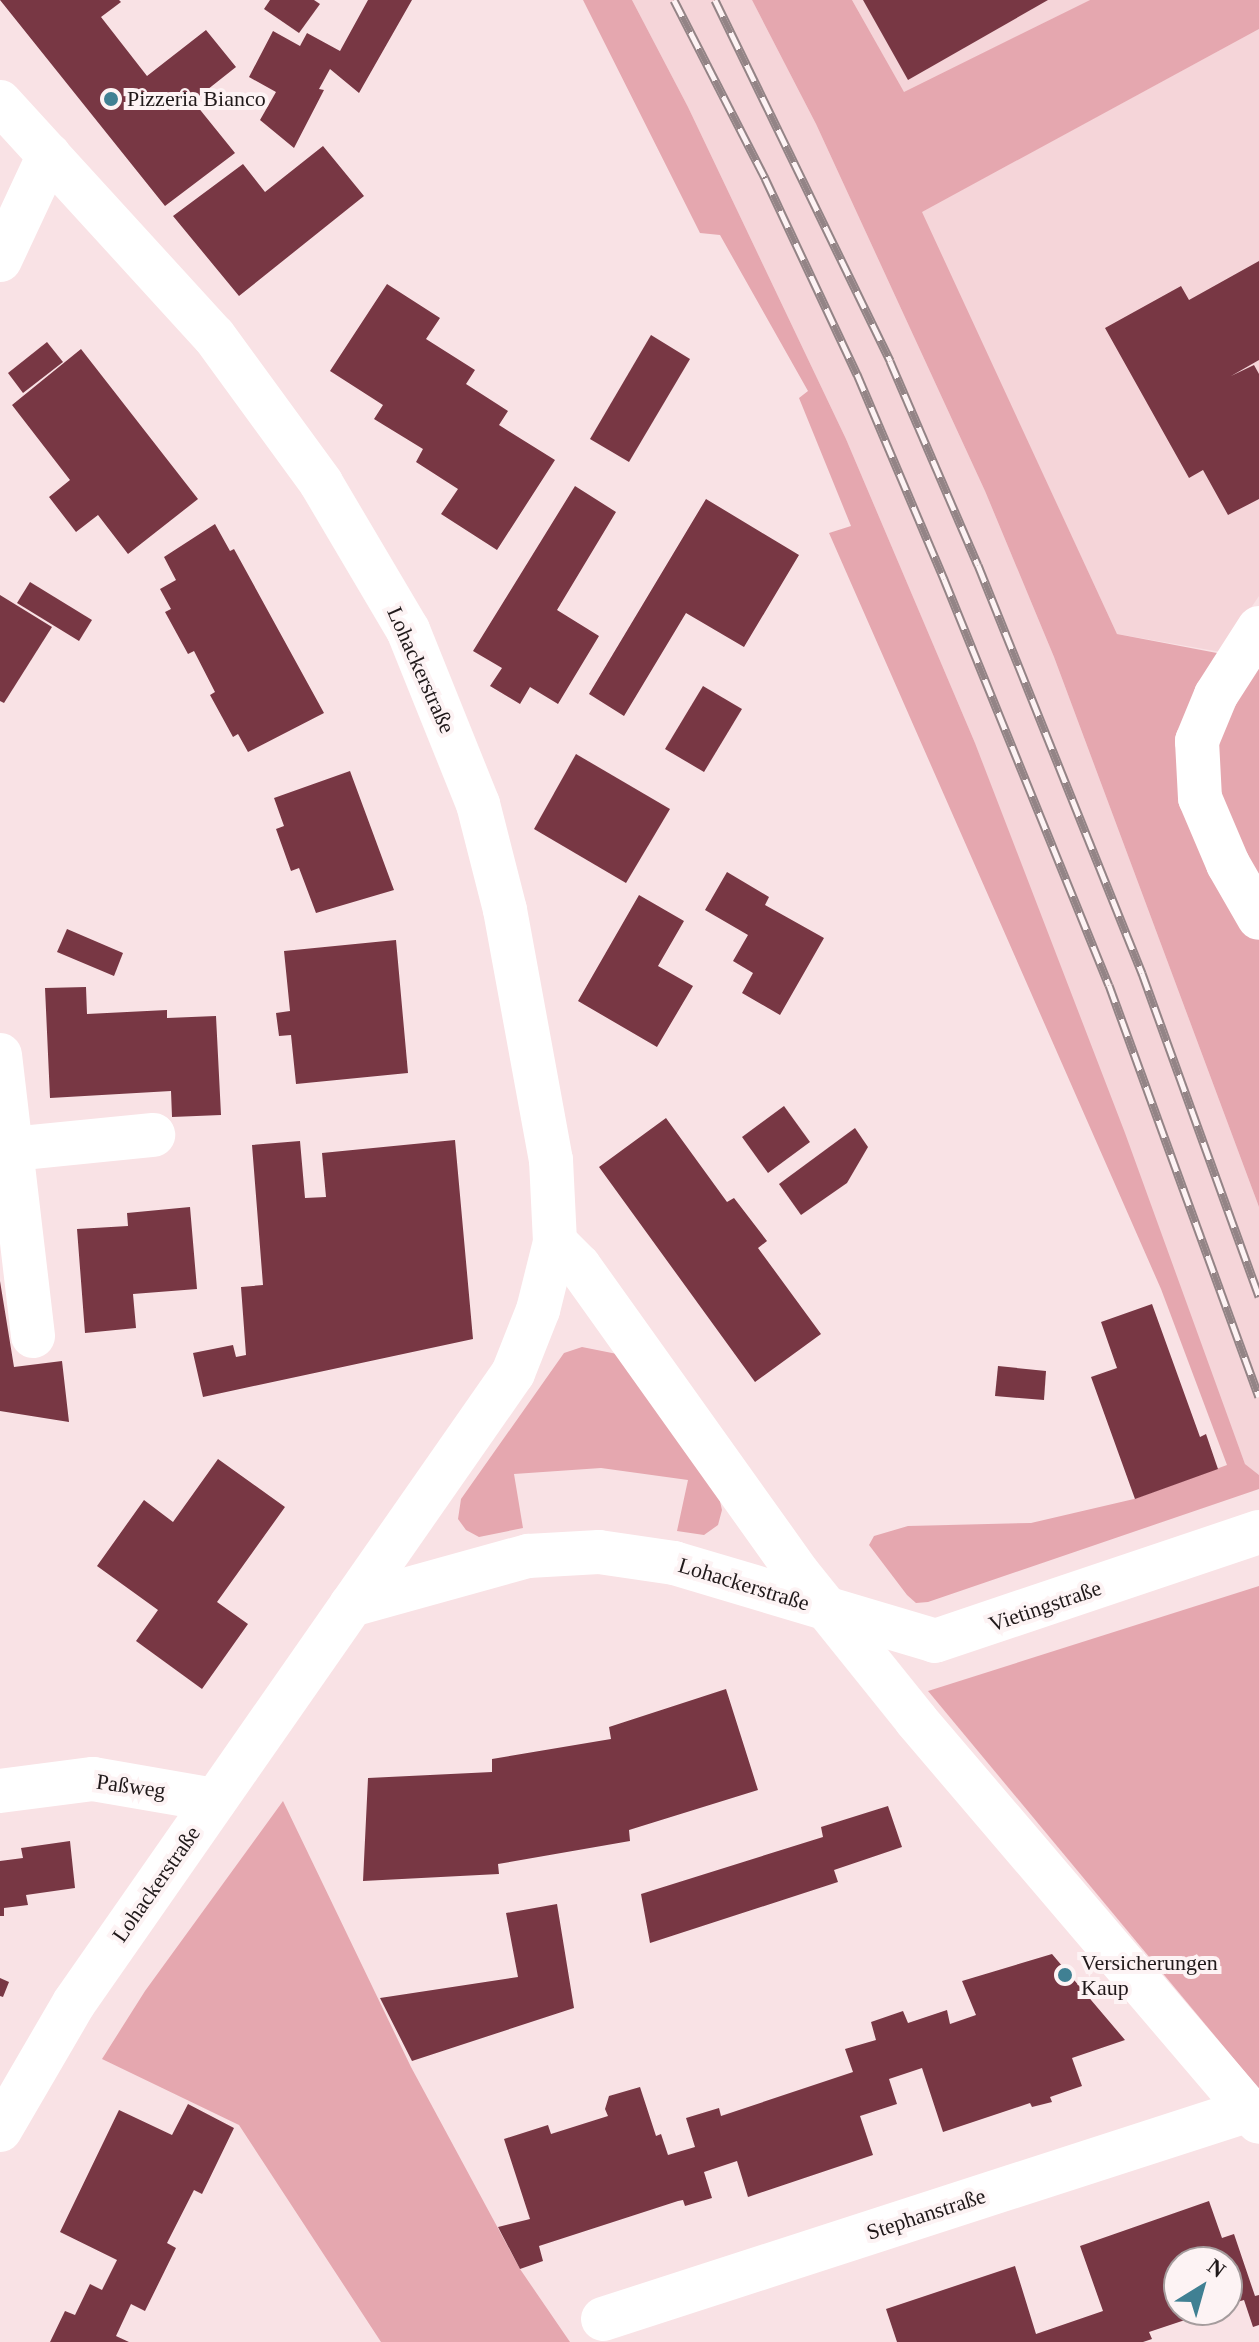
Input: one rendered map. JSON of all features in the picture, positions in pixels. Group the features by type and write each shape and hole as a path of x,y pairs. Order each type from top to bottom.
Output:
{"street":[{"name":"Lohackerstraße","path":"0,102 214,336 321,483 408,630 478,804 505,910 551,1160 555,1242 538,1310 513,1373 74,2003 0,2130"},
{"path":"0,260 49,155"},
{"path":"1259,628 1216,695 1197,741 1200,798 1228,864 1259,918"},
{"path":"0,1055 33,1336"},
{"path":"12,1149 153,1135"},
{"name":"Lohackerstraße","path":"555,1242 579,1266 829,1610"},
{"name":"Vietingstraße","path":"829,1610 935,1641 1259,1532"},
{"name":"Lohackerstraße","path":"351,1605 528,1556 599,1552 674,1563 829,1610"},
{"name":"Stephanstraße","path":"603,2319 1254,2116 916,1720 829,1610"},
{"name":"Paßweg","path":"0,1791 93,1779 215,1800"}],"shaded area":[{"path":"583,0 632,0 688,107 846,439 975,743 1125,1133 1245,1464 1259,1475 1259,1489 928,1602 916,1603 907,1595 869,1545 874,1536 908,1526 1031,1523 1134,1499 1227,1465 1161,1289 829,533 851,526 799,398 808,391 720,235 700,233"},
{"path":"632,0 752,0 816,124 985,491 1054,657 1259,1207 1259,1475 1245,1464 975,743 846,439 688,107"},
{"path":"752,0 852,0 904,92 1090,0 1259,0 1259,29 922,212 1117,634 1259,661 1259,1207 1054,657 985,491 816,124"},
{"path":"852,0 1090,0 904,93"},
{"path":"1259,29 1259,596 1221,652 1117,634 921,212"},
{"path":"582,1347 617,1354 719,1497 722,1510 718,1525 704,1535 677,1531 688,1480 601,1468 514,1474 523,1528 479,1537 466,1530 458,1519 461,1499 564,1353"},
{"path":"1259,1586 1259,2089 928,1691"},
{"path":"283,1801 411,2067 520,2269 570,2342 381,2342 239,2125 102,2059 145,1991"}],"building":[{"path":"0,0 119,0 121,2 101,17 147,76 206,30 236,67 193,101 235,153 165,206"},
{"path":"270,0 314,0 320,4 299,33 264,9"},
{"path":"368,0 412,0 359,93 330,69 319,89 324,90 294,148 260,120 276,92 249,77 273,31 300,46 307,33 340,51"},
{"path":"863,0 1048,0 908,80"},
{"path":"323,146 364,196 239,296 173,216 243,164 265,192"},
{"path":"1259,261 1259,360 1231,376 1254,365 1259,374 1259,499 1228,515 1203,470 1189,478 1105,328 1181,286 1189,300"},
{"path":"387,284 440,318 426,339 475,370 466,384 508,411 499,425 555,460 497,550 441,514 458,489 416,462 423,449 374,419 383,405 330,371"},
{"path":"651,335 690,359 629,462 590,439"},
{"path":"47,342 63,362 23,393 8,373"},
{"path":"81,349 198,499 128,554 98,515 76,532 49,497 70,480 12,405"},
{"path":"575,486 616,512 557,610 599,636 558,704 530,687 520,704 490,686 502,668 473,651"},
{"path":"706,499 799,555 744,647 686,613 624,716 589,694"},
{"path":"215,524 230,551 234,549 324,713 248,752 238,734 233,737 210,695 215,692 194,651 188,654 165,612 171,609 160,589 176,580 164,557"},
{"path":"30,582 92,620 79,641 17,603"},
{"path":"0,595 52,627 4,703 0,701"},
{"path":"703,686 742,709 704,772 665,749"},
{"path":"576,754 670,809 626,883 534,829"},
{"path":"350,771 394,890 316,913 299,868 291,871 276,829 284,826 274,798"},
{"path":"727,872 769,897 765,905 824,938 780,1015 742,993 753,973 733,961 748,935 705,910"},
{"path":"639,895 684,921 658,966 693,986 657,1047 578,1001"},
{"path":"67,929 123,953 114,976 57,952"},
{"path":"396,940 408,1073 296,1084 291,1035 279,1036 276,1013 290,1011 284,951"},
{"path":"86,987 87,1014 167,1010 167,1018 216,1016 221,1115 172,1117 171,1091 50,1098 45,988"},
{"path":"784,1106 810,1142 768,1173 742,1137"},
{"path":"666,1118 727,1202 734,1198 767,1241 758,1248 821,1334 755,1382 599,1167"},
{"path":"855,1128 868,1147 847,1183 801,1215 779,1184"},
{"path":"455,1140 473,1339 203,1397 193,1353 233,1345 236,1357 246,1355 241,1287 263,1285 252,1145 300,1141 305,1198 326,1197 322,1153"},
{"path":"190,1207 197,1289 133,1294 136,1328 85,1333 77,1229 128,1226 127,1213"},
{"path":"0,1281 14,1367 62,1361 69,1422 0,1411"},
{"path":"1152,1304 1200,1437 1206,1434 1218,1469 1135,1499 1091,1377 1117,1368 1101,1322"},
{"path":"998,1366 1046,1371 1044,1400 995,1396"},
{"path":"218,1459 285,1507 217,1602 248,1624 202,1689 136,1641 158,1610 97,1566 144,1500 173,1522"},
{"path":"726,1689 758,1790 629,1830 630,1841 498,1864 499,1874 363,1881 368,1778 492,1772 492,1759 611,1739 609,1727"},
{"path":"888,1806 902,1847 834,1870 838,1882 650,1943 641,1894 823,1837 821,1827"},
{"path":"70,1841 75,1888 26,1895 28,1905 4,1908 4,1916 0,1916 0,1861 23,1858 21,1848"},
{"path":"557,1904 574,2008 412,2061 380,1998 518,1977 506,1913"},
{"path":"1052,1954 1125,2040 1072,2058 1082,2086 1050,2097 1052,2102 1032,2107 1030,2103 943,2132 922,2068 889,2079 897,2104 860,2116 873,2155 748,2197 737,2161 704,2172 712,2198 685,2206 683,2200 678,2201 539,2246 543,2261 520,2269 498,2227 530,2219 504,2139 548,2125 551,2134 608,2116 605,2109 609,2096 640,2087 656,2136 661,2134 668,2155 695,2147 686,2118 719,2108 721,2116 853,2072 845,2049 876,2040 871,2022 903,2011 908,2023 947,2010 950,2024 976,2015 962,1981"},
{"path":"0,1978 9,1982 3,1997 0,1996"},
{"path":"188,2104 234,2128 202,2194 194,2190 167,2243 176,2248 145,2311 131,2304 116,2336 129,2342 50,2342 65,2311 75,2315 90,2284 102,2290 117,2260 60,2232 119,2110 172,2135"},
{"path":"1209,2201 1222,2238 1234,2234 1238,2246 1163,2246 1163,2326 1167,2326 1149,2332 1152,2339 1143,2342 897,2342 886,2309 1015,2266 1036,2334 1103,2311 1080,2246"},
{"path":"1243,2261 1255,2296 1259,2295 1259,2325 1253,2327 1244,2300"}],"railway":[{"path":"674,0 765,178 857,374 944,579 1109,985 1259,1397"},
{"path":"715,0 890,361 978,565 1142,973 1259,1296"}],"place":[{"name":"Pizzeria Bianco","path":"111,99"},
{"name":"Versicherungen Kaup","path":"1065,1975"}]}
